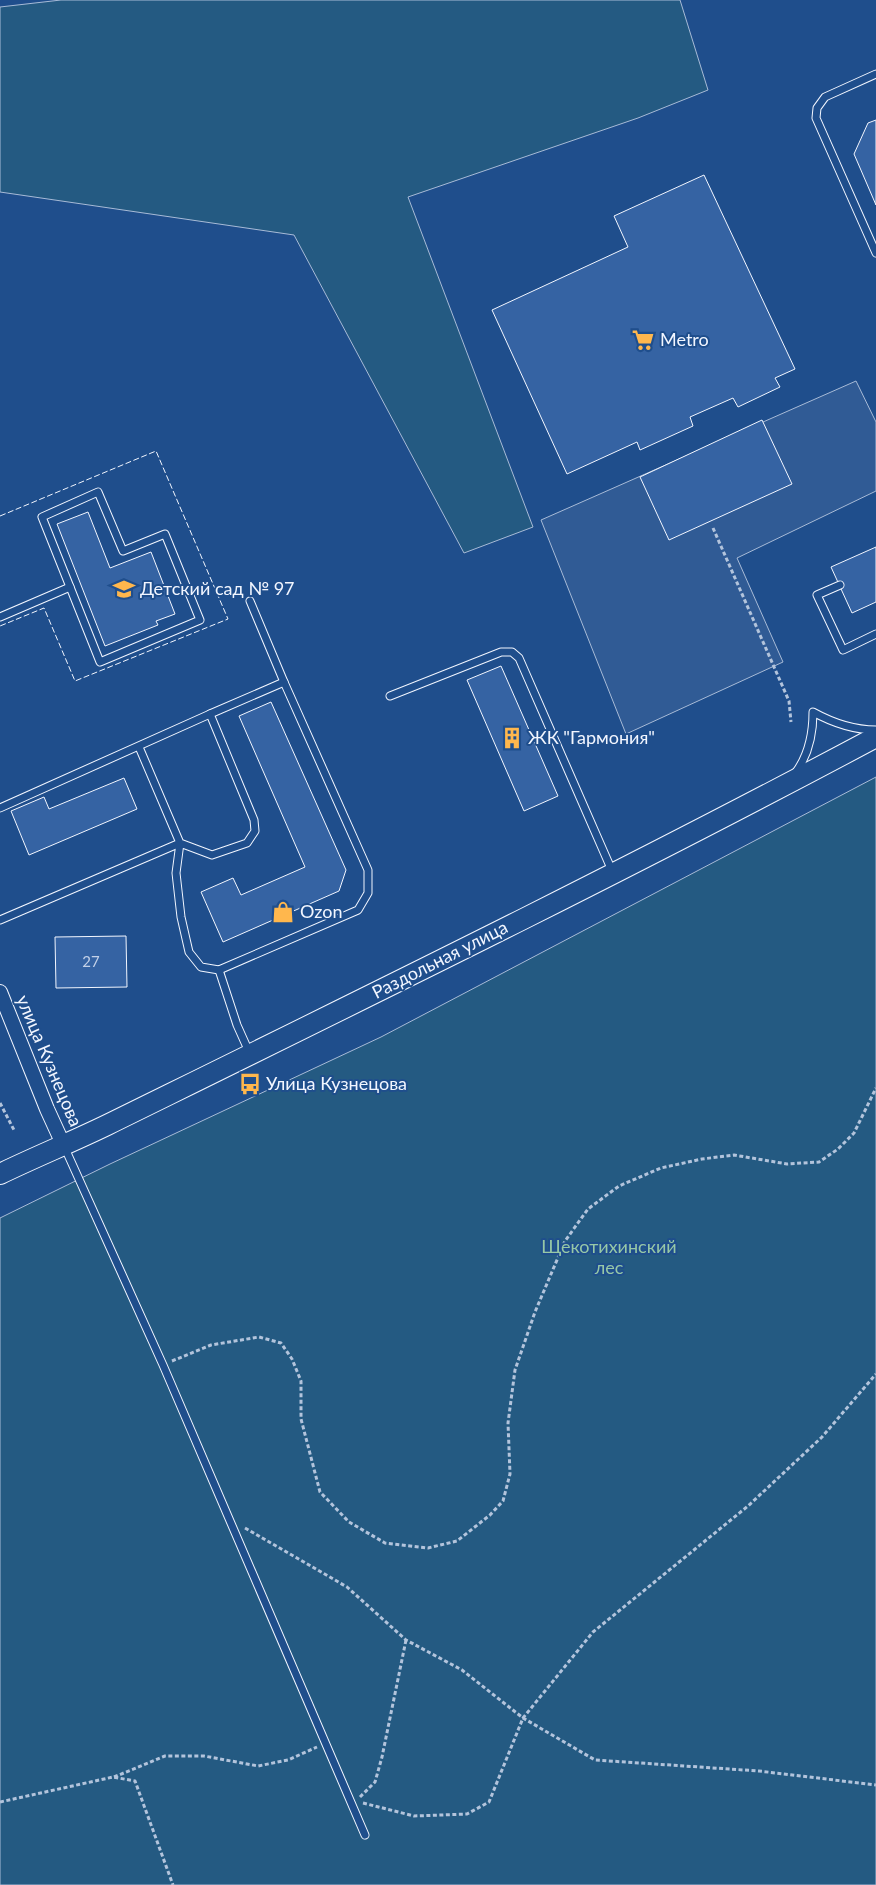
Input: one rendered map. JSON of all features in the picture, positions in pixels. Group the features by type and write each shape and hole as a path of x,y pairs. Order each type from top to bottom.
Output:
{"main road":[{"name":"Раздольная улица","path":"0,1174 103,1127 613,873 876,737"}],"street":[{"name":"улица Кузнецова","path":"0,992 63,1144"}],"lane":[{"path":"876,74 825,98 817,108 816,118 876,253"},
{"path":"98,492 123,551 165,534 200,620 100,662 70,587 42,517 98,492"},
{"path":"840,585 817,596 842,650 876,634"},
{"path":"0,617 70,587"},
{"path":"139,746 180,843 176,873 181,918 189,952 201,967 218,970 358,910 368,893 368,870 250,601"},
{"path":"390,696 501,652 512,652 519,658 613,873"},
{"path":"0,808 284,682"},
{"path":"786,785 799,768 809,747 813,731 813,712 830,722 850,728 876,730"},
{"path":"0,920 180,843 212,855 247,843 255,831 254,820 210,714"},
{"path":"218,970 237,1025 250,1054"},
{"path":"63,1144 163,1365 365,1835"}],"path":[{"path":"713,528 789,701 791,722"},
{"path":"163,1365 211,1345 258,1337 281,1343 292,1359 301,1381 301,1419 320,1492 349,1522 385,1543 428,1548 457,1541 503,1501 510,1474 508,1423 515,1370 535,1312 565,1240 588,1209 619,1186 661,1168 702,1159 734,1155 787,1164 819,1162 838,1149 854,1133 876,1088"},
{"path":"0,1103 14,1130"},
{"path":"350,1800 414,1816 467,1814 489,1802 523,1718 593,1632 748,1506 822,1437 876,1374"},
{"path":"229,1519 346,1587 406,1640 462,1670 523,1718 594,1760 759,1771 876,1785"},
{"path":"350,1800 362,1796 376,1782 406,1640"},
{"path":"0,1802 114,1777 165,1756 204,1756 258,1766 288,1760 326,1743"},
{"path":"114,1777 135,1781 173,1885"}],"green space":[{"path":"61,0 680,0 708,90 638,118 408,197 533,527 464,553 294,235 0,192 0,7"},
{"name":"Щекотихинский лес","path":"876,777 876,1885 0,1885 0,1218 110,1164 381,1037"}],"shaded area":[{"path":"856,381 876,422 876,491 737,558 783,662 626,734 541,520"}],"building":[{"path":"876,120 876,205 854,154 868,123"},
{"name":"Metro","path":"704,175 795,369 775,378 780,387 738,407 733,398 690,417 693,426 640,450 637,442 567,474 492,310 628,247 614,216"},
{"path":"762,420 792,484 669,540 640,477"},
{"path":"88,512 110,568 151,552 175,614 156,621 158,625 105,646 57,524"},
{"path":"876,547 876,602 852,613 831,567"},
{"name":"ЖК \"Гармония\"","path":"501,666 558,796 524,811 467,680"},
{"path":"271,702 346,870 339,891 223,942 201,892 233,878 241,895 305,867 239,716"},
{"path":"124,778 137,809 29,855 11,811 44,797 49,809"},
{"path":"126,936 127,987 56,988 55,937"}],"fence":[{"path":"0,516 156,451 228,619 75,681 44,608 0,626"}],"place":[{"name":"Metro","path":"643,340"},
{"name":"Детский сад № 97","path":"124,589"},
{"name":"ЖК \"Гармония\"","path":"512,738"},
{"name":"Ozon","path":"283,912"},
{"name":"Улица Кузнецова","path":"250,1084"}]}
